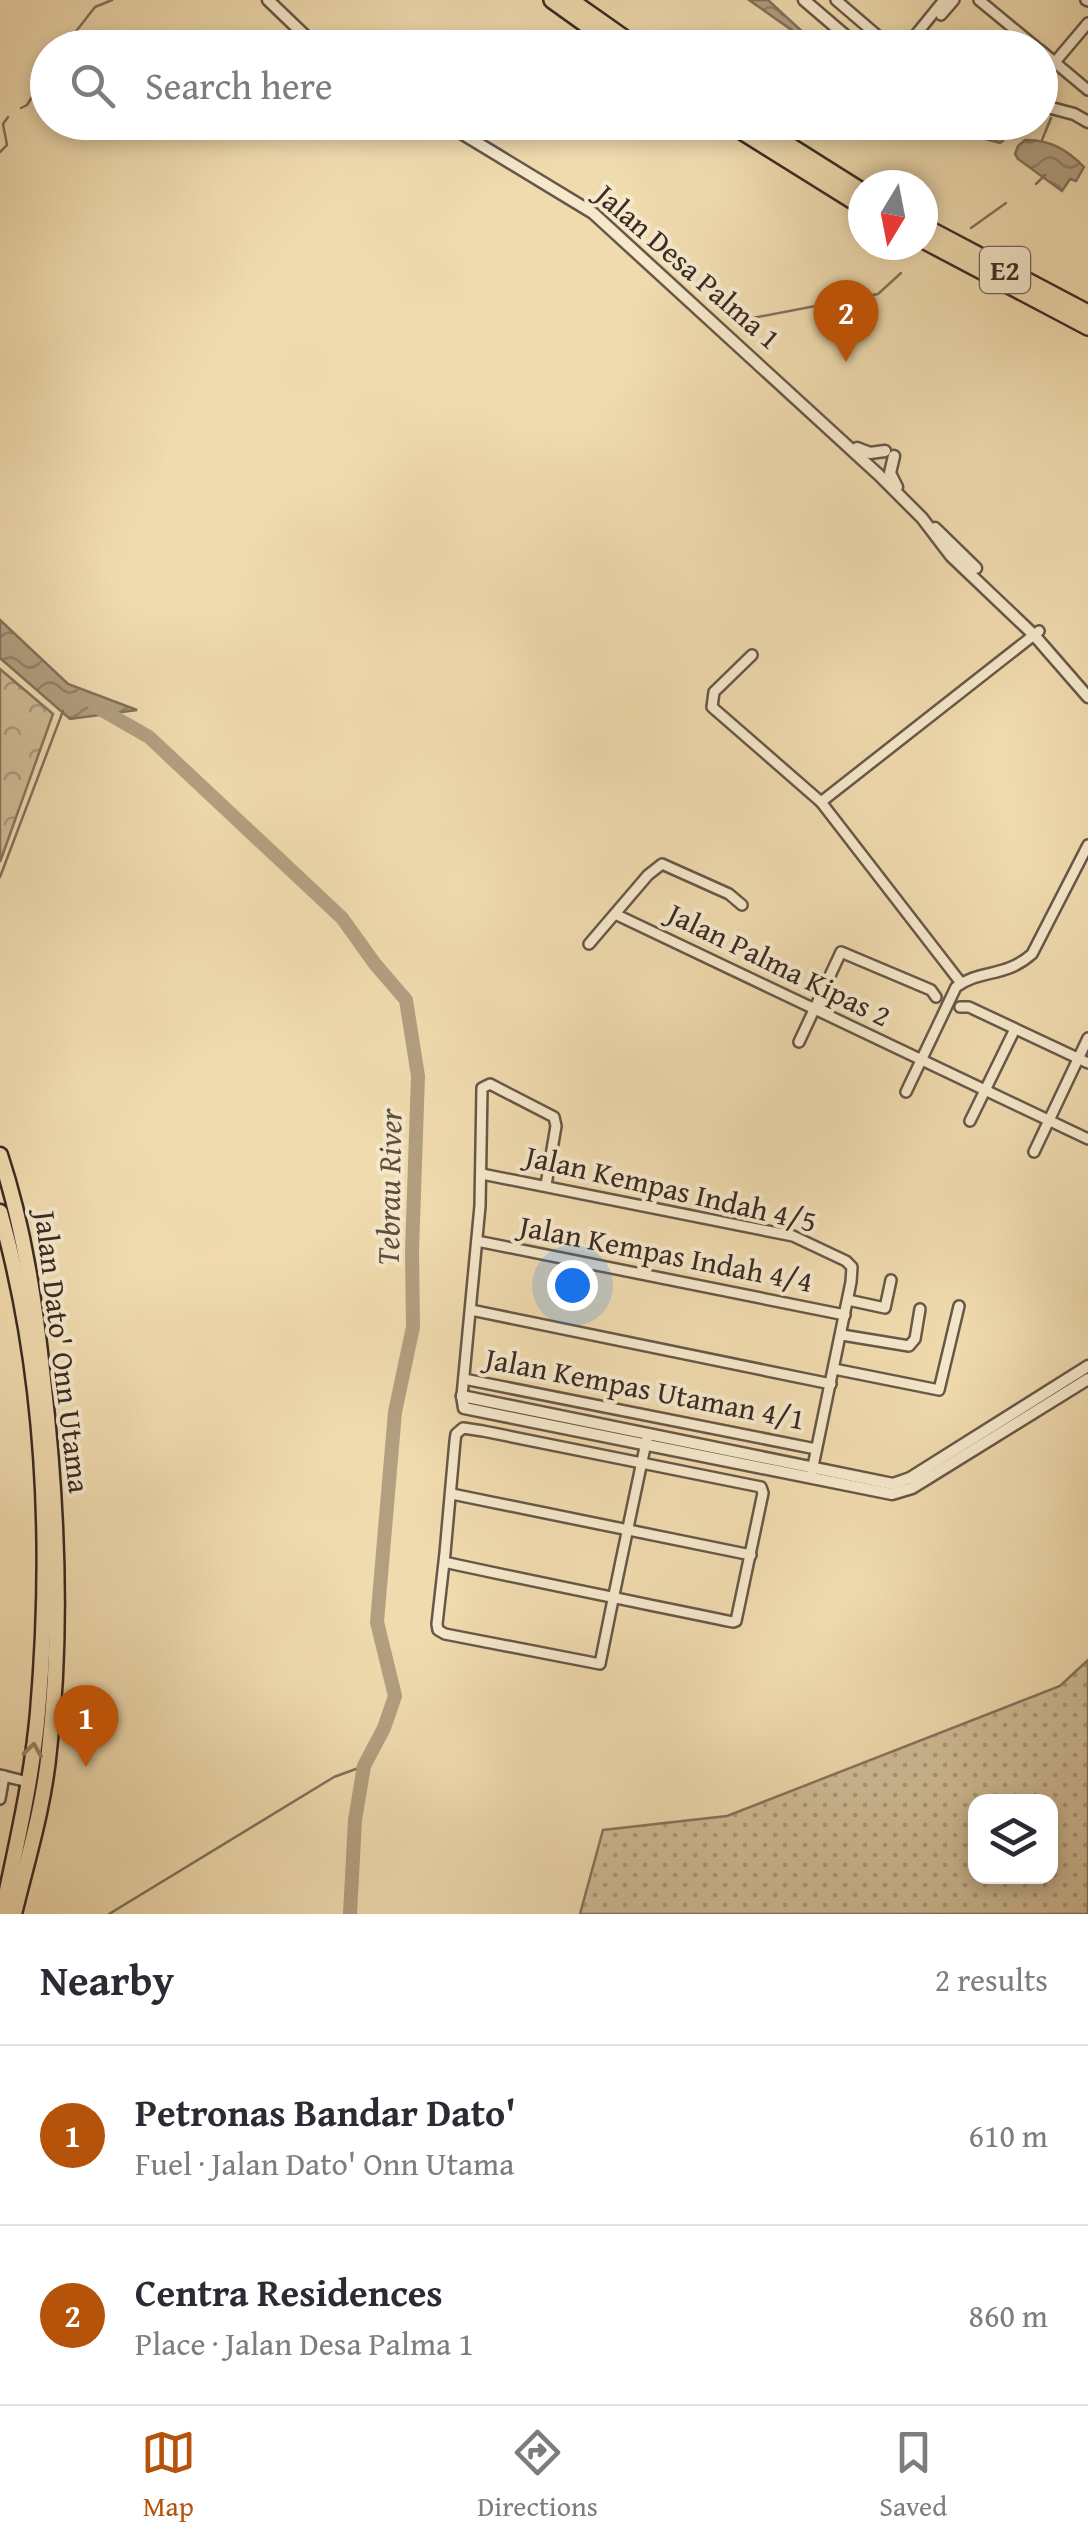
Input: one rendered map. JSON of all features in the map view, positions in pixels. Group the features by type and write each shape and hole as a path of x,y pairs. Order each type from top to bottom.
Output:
{"highway":[{"path":"552,0 594,30"},
{"path":"570,0 612,30"},
{"path":"757,140 848,198"},
{"path":"781,140 848,183"},
{"name":"E2","path":"938,234 1088,312"},
{"name":"E2","path":"938,248 1088,327"}],"main road":[{"name":"Jalan Dato' Onn Utama","path":"0,1155 17,1207 15,1239 38,1422 43,1524 38,1712 2,1914"},
{"name":"Jalan Dato' Onn Utama","path":"0,1212 15,1239 36,1310 50,1432 56,1543 50,1752 14,1914"}],"street":[{"path":"268,0 299,30"},
{"path":"804,0 839,30"},
{"path":"836,0 871,30"},
{"path":"920,30 944,0"},
{"path":"941,15 954,0"},
{"path":"980,0 1016,30"},
{"path":"1058,58 1088,23"},
{"path":"1058,65 1088,90"},
{"path":"1058,110 1088,122"},
{"name":"Jalan Desa Palma 1","path":"473,140 593,213 935,528 1088,686"},
{"path":"839,437 864,452 890,453 890,473 905,501"},
{"path":"821,802 1036,633"},
{"name":"Jalan Desa Palma 1","path":"1036,633 1088,697"},
{"path":"752,655 714,692 712,707 821,802 961,982"},
{"path":"906,1092 961,982 1016,968 1032,954 1088,844"},
{"path":"590,944 654,868 662,864 729,894 742,905"},
{"name":"Jalan Palma Kipas 2","path":"615,914 1088,1139"},
{"path":"798,1042 841,952 930,990 936,997"},
{"path":"960,1007 1088,1063"},
{"path":"970,1122 1015,1029"},
{"path":"1034,1152 1088,1038"},
{"path":"546,1185 556,1126 554,1117 490,1084 482,1088 482,1174 462,1396 900,1494 1088,1366"},
{"name":"Jalan Kempas Indah 4/5","path":"482,1174 793,1236 852,1266 848,1300"},
{"name":"Jalan Kempas Indah 4/4","path":"477,1241 845,1315"},
{"path":"812,1472 848,1300 885,1308 891,1280"},
{"path":"834,1369 939,1390 960,1306"},
{"path":"842,1335 908,1346 915,1339 920,1309"},
{"path":"471,1310 830,1384"},
{"name":"Jalan Kempas Utaman 4/1","path":"464,1378 816,1449"},
{"path":"1026,1411 1088,1379"},
{"path":"444,1562 614,1597 736,1621 763,1494 761,1487 641,1464 464,1428 456,1434 437,1624 445,1634 600,1664 614,1597 628,1530 641,1464 646,1440"},
{"path":"452,1494 751,1555"},
{"path":"0,1798 2,1776 28,1782"}],"green space":[{"path":"0,669 53,714 0,862"},
{"path":"1088,1660 1088,1914 580,1914 603,1830 727,1816 1060,1686"}],"water":[{"path":"749,0 768,0 801,30 792,30"},
{"path":"1025,140 1050,144 1071,155 1084,167 1076,181 1070,179 1062,191 1018,159 1015,154"},
{"path":"0,620 68,684 137,710 70,719 0,658"}],"waterway":[{"path":"77,30 95,7 112,0"},
{"path":"21,108 30,100"},
{"path":"0,152 7,145 3,124 8,117"},
{"path":"1036,184 1045,175"},
{"path":"971,228 1006,203"},
{"path":"742,320 878,294 901,273"},
{"name":"Tebrau River","path":"95,706 149,737 342,918 406,1000 418,1076 413,1327 395,1412 377,1622 395,1696 364,1766 355,1820 350,1914"},
{"path":"0,877 63,711"},
{"path":"109,1914 334,1777 364,1766"}],"place":[{"name":"Centra Residences","path":"846,362"},
{"name":"Petronas Bandar Dato'","path":"86,1767"}]}
